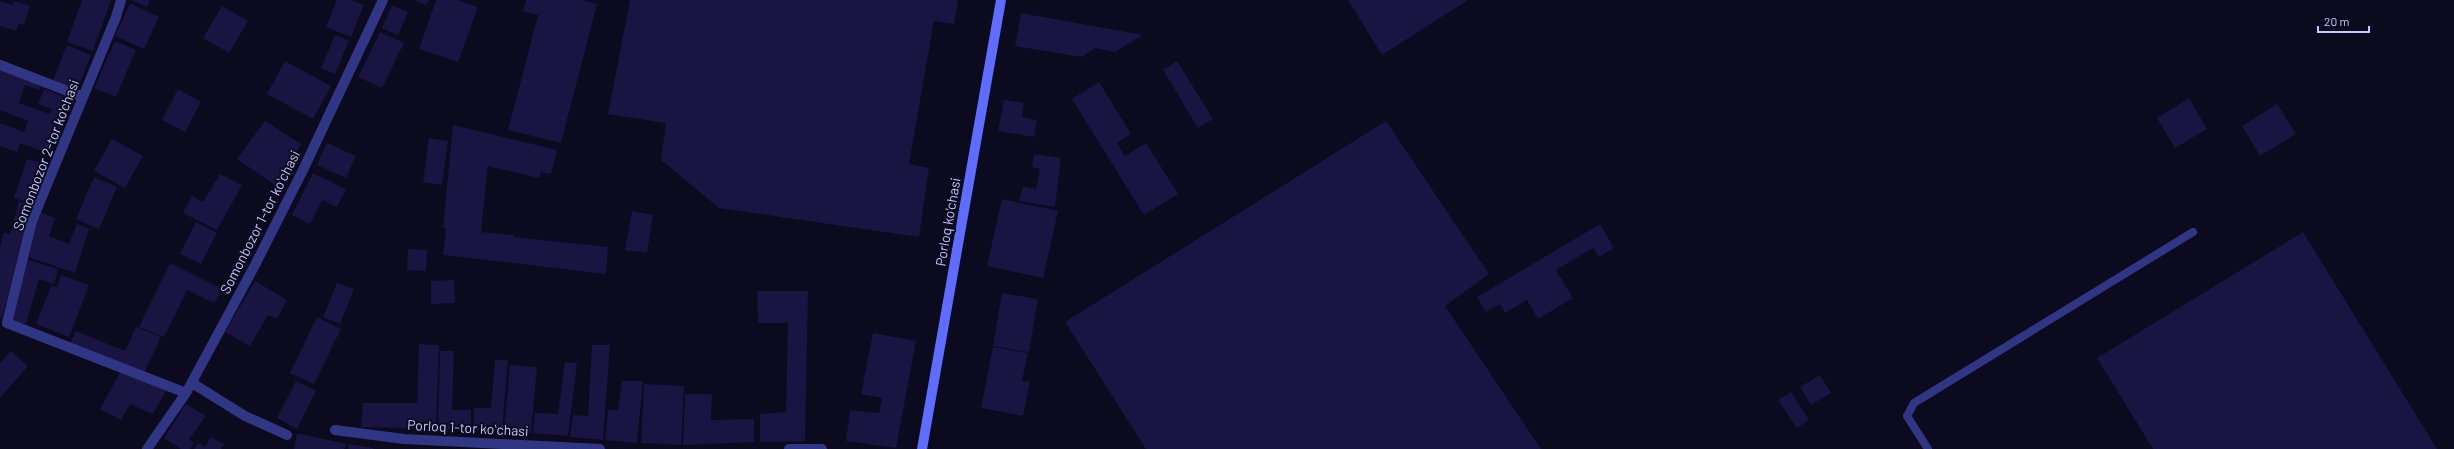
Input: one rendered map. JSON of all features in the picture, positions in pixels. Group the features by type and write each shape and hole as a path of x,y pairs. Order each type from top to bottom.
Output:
{"main road":[{"name":"Porloq ko'chasi","path":"922,449 1001,0"}],"street":[{"name":"Somonbozor 2-tor ko'chasi","path":"121,0 116,17 32,221 6,323 186,393"},
{"name":"Somonbozor 1-tor koʻchasi","path":"147,449 192,383 303,170 383,0"},
{"path":"0,65 83,97"},
{"path":"192,383 245,416 287,435"},
{"name":"Porloq 1-tor koʻchasi","path":"335,430 404,439 600,449"},
{"path":"789,449 822,449"}],"lane":[{"path":"1928,449 1907,416 1914,403 2193,232"}],"building":[{"path":"82,0 111,0 93,51 67,42"},
{"path":"130,0 150,0 147,7"},
{"path":"337,0 351,0 364,5 351,37 326,27"},
{"path":"414,0 429,0 426,5"},
{"path":"436,0 458,0 478,7 458,62 419,49"},
{"path":"526,0 581,0 597,4 561,143 508,130 538,15 523,11"},
{"path":"630,0 958,0 954,24 934,21 909,164 929,168 919,237 719,208 661,160 666,123 608,114"},
{"path":"1348,0 1468,0 1382,55"},
{"path":"0,1 13,5 14,1 30,6 24,25 19,23 16,31 0,26"},
{"path":"130,3 159,17 144,49 115,36"},
{"path":"392,5 408,12 398,35 382,28"},
{"path":"222,6 248,21 229,53 203,38"},
{"path":"1021,13 1143,35 1115,52 1095,48 1082,57 1015,46"},
{"path":"380,32 404,43 382,88 358,77"},
{"path":"335,35 349,41 335,74 321,68"},
{"path":"115,41 136,50 116,97 94,88"},
{"path":"67,45 91,55 77,90 53,80"},
{"path":"285,61 331,86 313,119 267,94"},
{"path":"1177,61 1213,119 1198,128 1163,70"},
{"path":"0,67 42,82 39,90 25,85 19,103 50,114 52,109 38,104 44,89 72,100 50,154 20,143 17,152 0,146 0,123 24,132 28,121 0,110"},
{"path":"1099,82 1131,134 1117,143 1125,156 1146,143 1178,194 1144,215 1072,99"},
{"path":"178,89 201,102 185,132 162,120"},
{"path":"2189,98 2207,129 2175,148 2157,118"},
{"path":"1004,100 1024,103 1022,117 1037,120 1034,137 998,131"},
{"path":"2277,104 2296,134 2260,156 2242,126"},
{"path":"265,121 301,144 279,188 237,159"},
{"path":"1386,121 1489,274 1445,306 1541,449 1146,449 1065,322"},
{"path":"453,125 557,150 551,174 541,172 539,178 488,166 481,232 608,247 606,274 443,255 446,228 443,228"},
{"path":"429,138 448,141 442,185 423,182"},
{"path":"112,139 143,156 125,188 94,171"},
{"path":"327,143 356,156 346,178 317,165"},
{"path":"1034,154 1061,158 1055,207 1019,201 1023,186 1036,189 1040,169 1032,167"},
{"path":"27,159 45,164 32,204 14,198"},
{"path":"313,173 346,189 337,207 322,200 310,224 292,215"},
{"path":"220,174 242,185 217,230 183,213 192,196 203,202"},
{"path":"94,177 117,187 99,229 76,219"},
{"path":"1002,199 1058,211 1043,278 987,266"},
{"path":"19,201 33,206 2,318 0,317 0,247 4,232 10,234"},
{"path":"632,211 653,215 647,253 625,250"},
{"path":"40,212 55,218 49,236 69,244 77,224 89,229 75,273 25,256"},
{"path":"196,222 217,233 201,264 180,254"},
{"path":"1600,224 1614,248 1599,257 1593,248 1556,270 1573,298 1538,319 1527,300 1505,313 1500,304 1486,312 1477,297"},
{"path":"2303,232 2437,449 2153,449 2097,358"},
{"path":"408,249 427,250 426,271 407,270"},
{"path":"25,259 58,269 54,284 39,279 26,324 11,320"},
{"path":"170,263 222,289 214,303 187,290 164,337 139,327"},
{"path":"61,275 89,285 69,337 36,324 51,286 57,287"},
{"path":"454,280 455,303 431,304 431,281"},
{"path":"255,281 287,300 277,319 268,315 250,346 225,332"},
{"path":"337,283 354,289 340,324 323,317"},
{"path":"757,291 808,291 805,441 760,442 760,414 786,412 788,323 758,323"},
{"path":"1002,293 1038,299 1029,352 993,346"},
{"path":"317,317 341,329 314,384 290,373"},
{"path":"136,327 161,337 143,375 70,343 76,331 125,351"},
{"path":"873,333 916,341 896,448 846,441 850,410 879,413 882,398 861,394"},
{"path":"419,344 439,345 436,429 361,427 363,403 417,403"},
{"path":"592,345 610,345 603,440 570,437 573,415 588,416"},
{"path":"993,347 1028,353 1022,381 1030,382 1023,416 981,408"},
{"path":"11,351 28,366 0,398 0,363"},
{"path":"440,351 454,351 452,410 471,410 471,430 438,429"},
{"path":"495,360 508,360 502,430 474,430 474,408 491,408"},
{"path":"565,362 577,363 568,436 533,433 535,413 558,414"},
{"path":"510,365 537,367 531,433 504,430"},
{"path":"121,371 166,391 153,414 130,404 121,420 100,409"},
{"path":"1820,375 1831,393 1811,405 1800,387"},
{"path":"296,381 316,391 297,429 277,418"},
{"path":"622,381 643,381 637,443 605,440 608,410 618,410"},
{"path":"644,384 684,386 681,445 641,443"},
{"path":"1791,392 1809,420 1797,428 1778,400"},
{"path":"685,394 712,394 711,420 754,419 754,442 683,445"},
{"path":"186,404 206,416 189,439 194,443 190,449 181,449 164,438"},
{"path":"297,433 346,444 344,449 294,449"},
{"path":"211,437 224,444 221,449 194,449 198,443 205,447"},
{"path":"349,444 373,448 373,449 348,449"}]}
